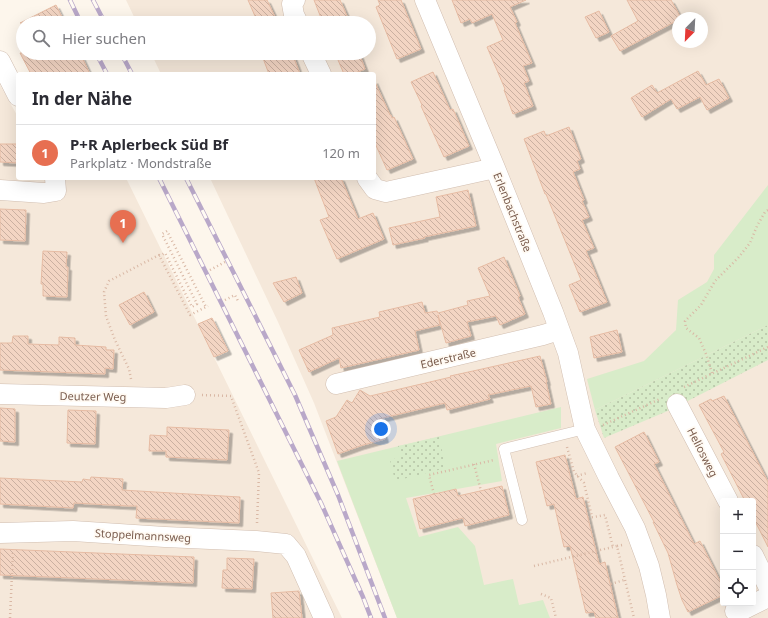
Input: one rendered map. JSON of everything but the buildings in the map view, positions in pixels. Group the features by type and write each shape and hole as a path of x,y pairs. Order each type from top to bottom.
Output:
{"street":[{"path":"294,0 292,4 294,16"},
{"name":"Erlenbachstraße","path":"425,0 553,312 568,353 585,429 635,528 649,566 660,618"},
{"path":"314,60 320,72"},
{"path":"0,61 16,92"},
{"path":"368,180 375,189 386,192 495,168"},
{"path":"0,190 44,193 56,185"},
{"name":"Ederstraße","path":"336,384 559,330"},
{"name":"Deutzer Weg","path":"0,394 166,398 185,394"},
{"name":"Heliosweg","path":"677,404 726,498"},
{"name":"Stoppelmannsweg","path":"7,533 73,531 286,544 296,556 324,618"},
{"path":"756,561 768,586"},
{"path":"735,611 740,612 768,597"}],"lane":[{"path":"522,520 504,449 585,429"}],"path":[{"path":"712,373 699,338 686,328 685,321 701,305 715,281 738,258 750,243 757,226 765,212 768,210"},
{"path":"136,397 129,369 115,340 106,316 104,292 109,281 165,253 192,307 197,304 162,234 168,231 207,307 190,315 160,256"},
{"path":"210,270 225,262"},
{"path":"225,300 235,295 238,301"},
{"path":"185,394 231,396 259,472 256,541"},
{"path":"567,448 574,472 584,483 592,517"},
{"path":"434,494 429,476 432,473 506,457"},
{"path":"474,464 481,491"},
{"path":"577,476 584,474"},
{"path":"588,518 605,515 613,547"},
{"path":"7,533 10,618"},
{"path":"534,566 624,545"},
{"path":"617,546 634,618"},
{"path":"611,584 624,580"},
{"path":"541,594 551,598 556,618"}],"shaded area":[{"path":"126,0 768,0 768,618 397,618 314,403 278,322 211,180 376,180 376,72 160,72 154,60 376,60 376,16 134,16"},
{"path":"0,85 16,113 16,180 127,180 342,618 0,618"}],"green space":[{"path":"768,185 768,325 595,410 587,379 644,361 676,330 678,300 707,282 714,269 714,255"},
{"path":"768,325 768,360 670,410 604,438 595,410"},
{"path":"561,407 561,428 496,444 502,481 406,498 419,537 458,527 475,546 484,585 513,579 519,605 543,600 550,618 397,618 337,461"},
{"path":"439,437 446,468 395,481 390,460 401,457 398,446"}],"railway":[{"path":"70,0 78,16"},
{"path":"93,0 101,16"},
{"path":"100,60 106,72"},
{"path":"125,60 131,72"},
{"path":"160,180 321,503 371,618"},
{"path":"187,180 295,395 338,495 385,618"}],"place":[{"name":"P+R Aplerbeck Süd Bf","path":"123,243"}]}
